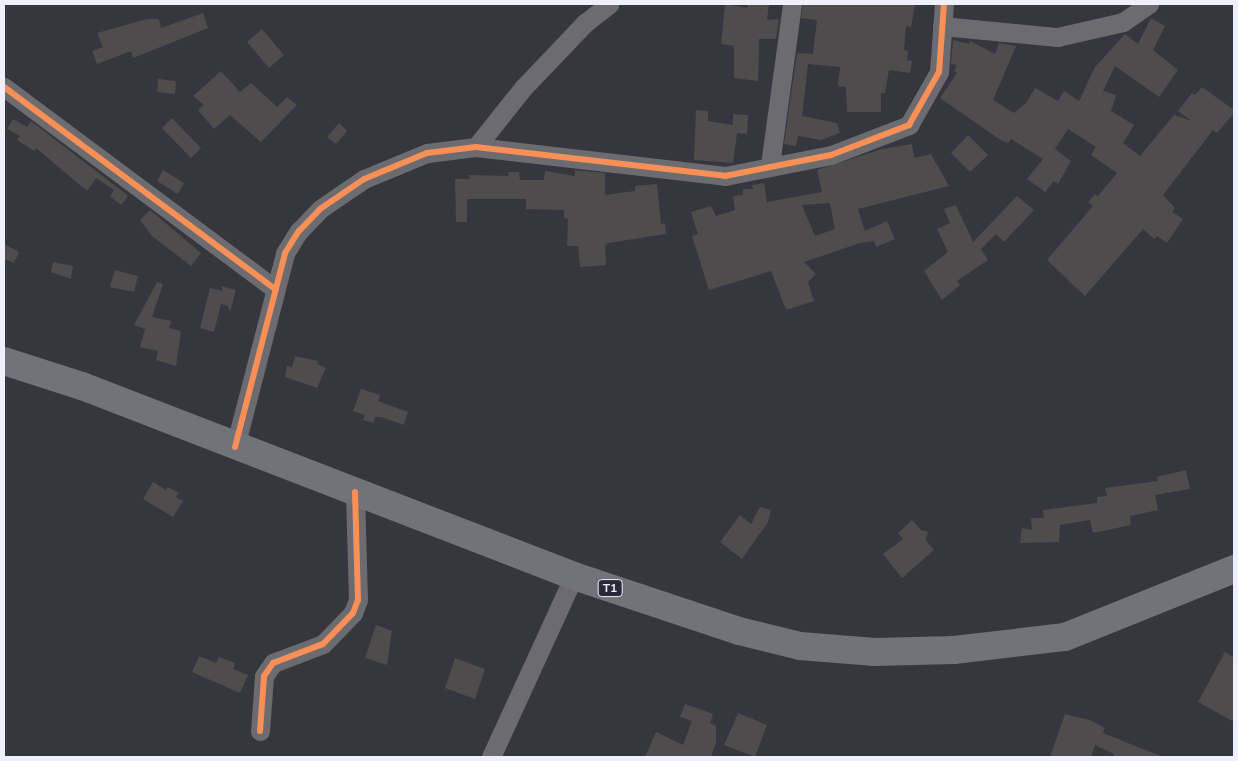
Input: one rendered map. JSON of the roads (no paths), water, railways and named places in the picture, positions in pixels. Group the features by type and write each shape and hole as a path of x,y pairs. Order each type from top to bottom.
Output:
{"highway":[{"name":"T1","path":"4,361 82,386 574,576 739,632 800,646 876,652 954,650 1066,637 1234,569"}],"street":[{"path":"476,147 523,88 585,23 609,4"},
{"path":"770,165 792,4"},
{"path":"235,446 285,253 299,231 320,209 364,179 427,153 476,147 663,166 694,174 725,176 770,165 831,155 909,125 939,72 944,4"},
{"path":"942,26 1057,37 1123,22 1149,4"},
{"path":"4,87 276,290"},
{"path":"260,731 264,676 273,663 323,644 353,613 358,600 355,492"},
{"path":"491,757 574,576"}]}
